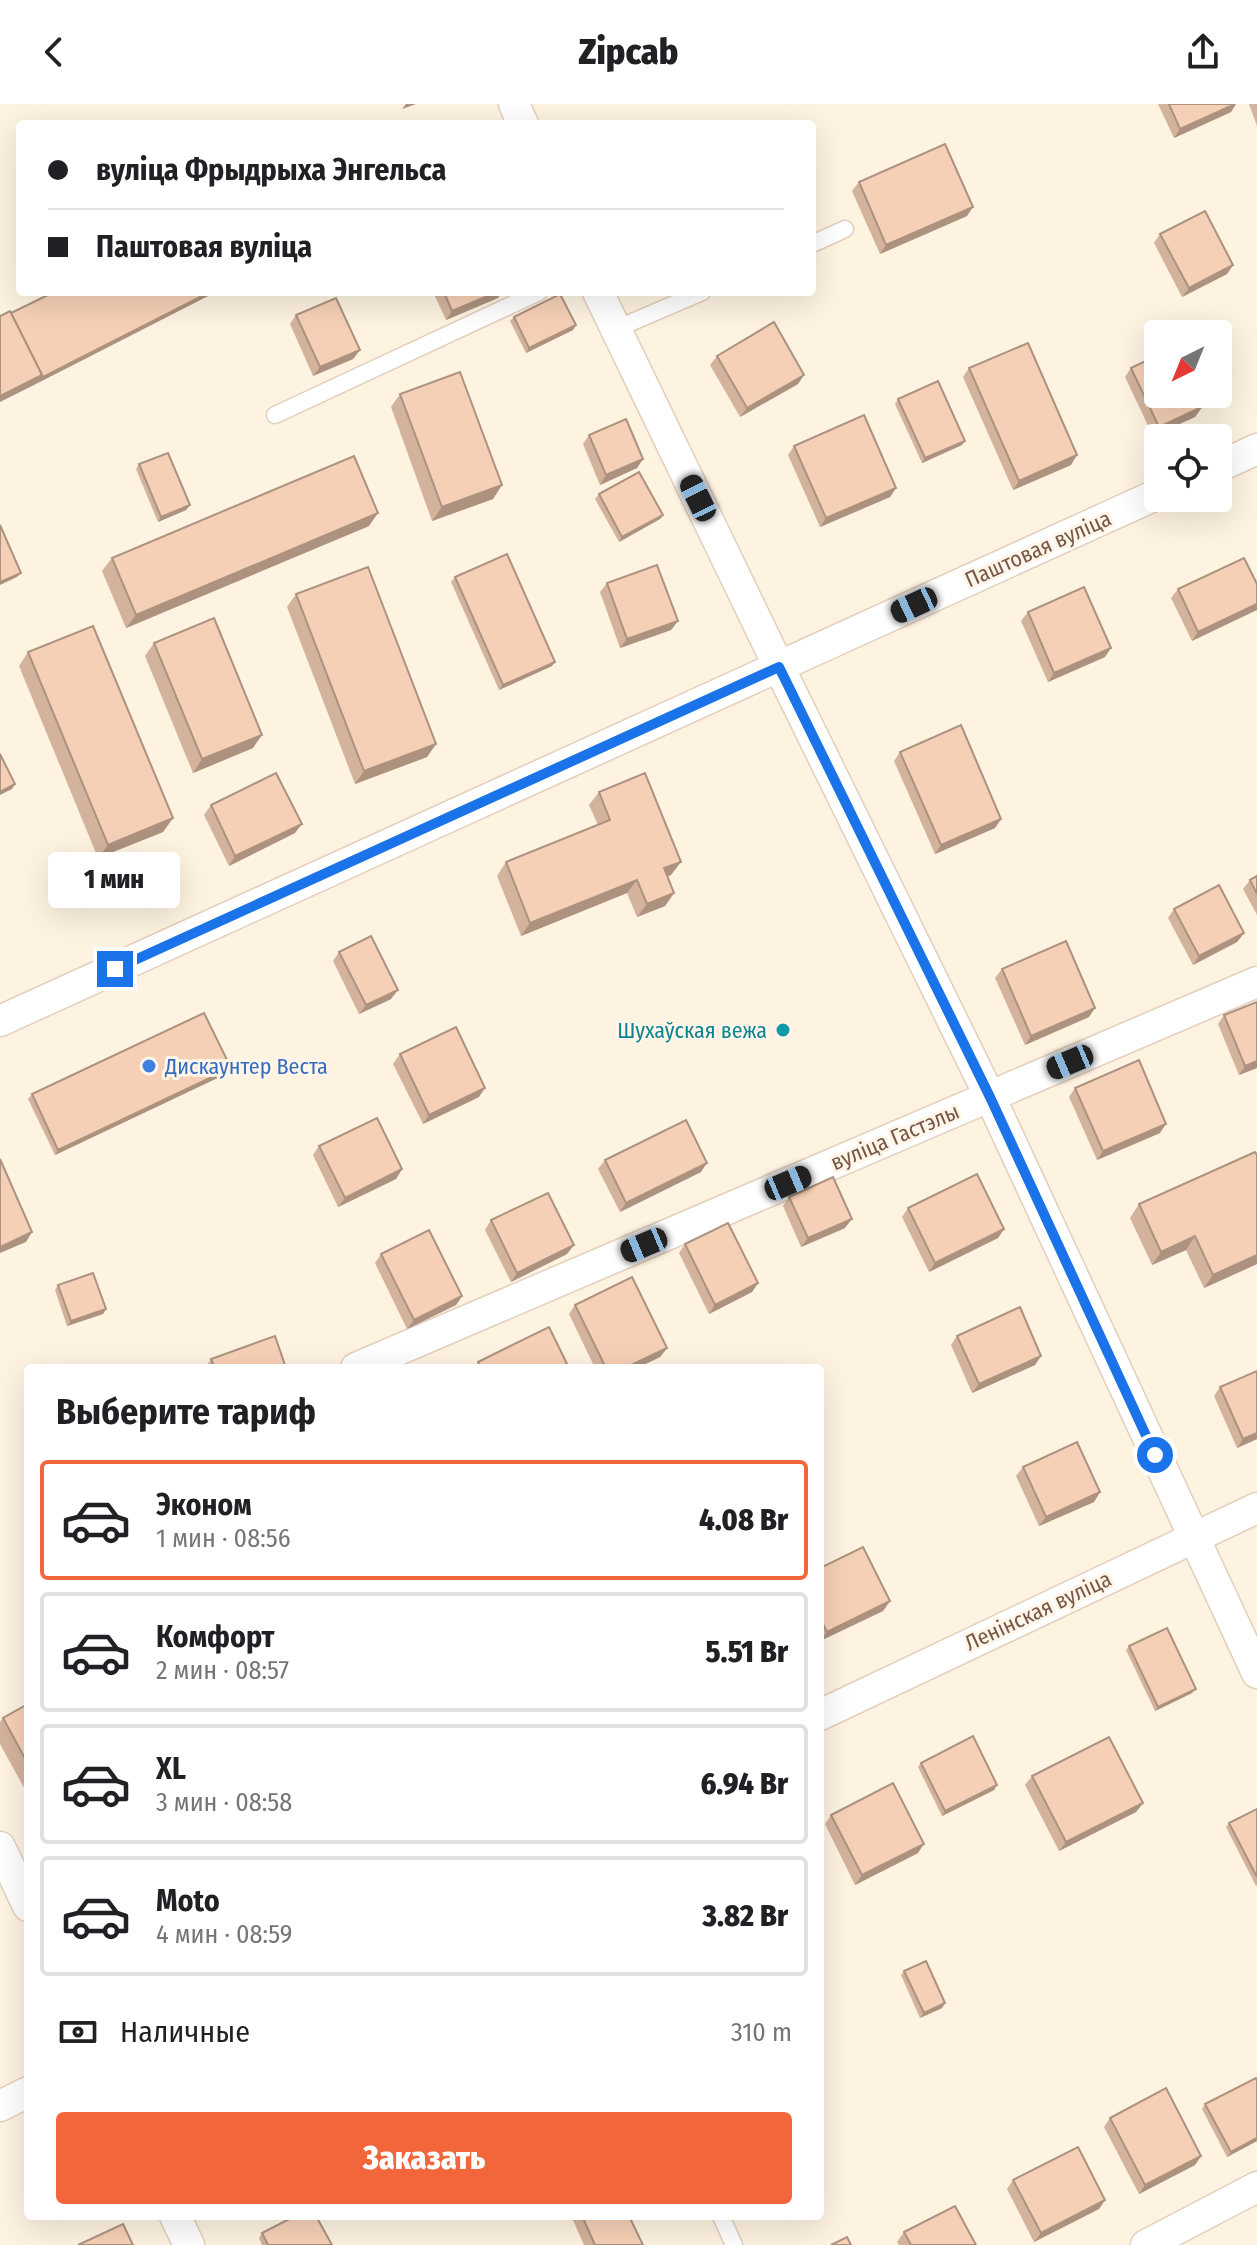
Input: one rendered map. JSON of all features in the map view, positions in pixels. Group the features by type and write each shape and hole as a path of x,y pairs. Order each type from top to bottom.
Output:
{"street":[{"path":"600,296 990,1097 1257,1673"},
{"path":"1232,461 1257,449"},
{"name":"Паштовая вуліца","path":"0,1021 1144,500"},
{"name":"вуліца Гастэлы","path":"365,1364 1257,982"},
{"name":"Ленінская вуліца","path":"824,1713 1257,1508"},
{"path":"0,1847 24,1898"},
{"path":"0,2106 24,2094"},
{"path":"1146,2245 1257,2187"},
{"path":"177,2220 189,2245"}],"lane":[{"path":"816,242 845,229"},
{"path":"275,415 530,296"},
{"path":"616,329 693,296"},
{"path":"723,2220 734,2245"}],"building":[{"path":"1169,104 1235,104 1180,129"},
{"path":"945,144 973,207 886,245 859,182"},
{"path":"1205,211 1233,265 1189,288 1160,234"},
{"path":"46,296 202,296 39,379 42,375 11,313"},
{"path":"446,296 488,296 452,311"},
{"path":"561,296 576,325 529,348 514,317"},
{"path":"336,298 360,350 320,367 296,315"},
{"path":"10,311 42,375 0,396 0,316"},
{"path":"774,322 804,375 747,408 717,356"},
{"path":"1028,343 1077,455 1019,481 969,368"},
{"path":"1144,362 1144,395 1131,368"},
{"path":"460,372 502,485 442,507 400,394"},
{"path":"938,381 965,441 925,458 898,399"},
{"path":"1150,408 1200,408 1165,424 1158,424"},
{"path":"864,415 896,488 826,518 794,446"},
{"path":"626,419 643,459 606,475 589,435"},
{"path":"168,453 190,505 161,517 139,464"},
{"path":"354,456 378,513 136,615 112,558"},
{"path":"639,472 663,515 622,537 599,494"},
{"path":"0,525 21,573 0,582"},
{"path":"507,554 555,662 503,685 455,577"},
{"path":"1244,558 1257,584 1257,604 1198,632 1178,589"},
{"path":"657,565 678,621 627,639 607,583"},
{"path":"368,567 436,744 364,771 296,594"},
{"path":"1084,587 1111,648 1054,673 1028,612"},
{"path":"214,618 262,735 202,759 154,643"},
{"path":"93,626 173,818 108,845 28,652"},
{"path":"961,725 1001,819 941,845 900,752"},
{"path":"0,754 15,784 0,792"},
{"path":"276,773 302,824 235,856 211,805"},
{"path":"645,773 681,862 664,868 674,893 647,904 637,880 530,923 506,862 610,820 599,792"},
{"path":"1257,876 1257,894 1250,880"},
{"path":"1219,885 1244,933 1199,956 1174,909"},
{"path":"371,936 398,990 366,1005 339,952"},
{"path":"1066,941 1095,1008 1031,1036 1002,969"},
{"path":"1257,1002 1257,1061 1245,1066 1224,1015"},
{"path":"204,1013 231,1068 58,1150 32,1094"},
{"path":"456,1027 485,1088 429,1115 400,1054"},
{"path":"1139,1060 1166,1124 1103,1151 1075,1088"},
{"path":"377,1118 402,1169 345,1198 319,1146"},
{"path":"686,1120 707,1163 626,1203 605,1160"},
{"path":"1255,1152 1257,1255 1213,1275 1195,1236 1161,1252 1139,1204"},
{"path":"0,1159 32,1232 0,1247"},
{"path":"977,1174 1004,1229 935,1263 908,1208"},
{"path":"833,1177 852,1219 808,1238 789,1197"},
{"path":"548,1193 574,1245 517,1273 491,1220"},
{"path":"728,1223 758,1283 715,1305 685,1244"},
{"path":"429,1230 462,1296 414,1320 381,1254"},
{"path":"93,1273 106,1309 71,1321 58,1285"},
{"path":"632,1277 667,1348 633,1364 604,1364 575,1305"},
{"path":"1020,1307 1041,1356 979,1384 957,1336"},
{"path":"549,1327 567,1364 479,1364"},
{"path":"275,1336 285,1364 213,1364 211,1359"},
{"path":"1257,1371 1257,1433 1243,1439 1220,1387"},
{"path":"1077,1442 1100,1492 1046,1517 1023,1467"},
{"path":"863,1547 890,1601 827,1632 824,1626 824,1566"},
{"path":"1167,1628 1196,1689 1158,1707 1129,1646"},
{"path":"24,1706 24,1757 3,1718"},
{"path":"973,1736 997,1785 945,1811 921,1763"},
{"path":"1109,1737 1143,1803 1066,1842 1032,1776"},
{"path":"893,1783 924,1844 862,1875 831,1815"},
{"path":"1257,1809 1257,1877 1229,1823"},
{"path":"926,1961 945,2003 924,2013 904,1971"},
{"path":"1256,2078 1257,2138 1231,2152 1205,2104"},
{"path":"1166,2088 1201,2156 1145,2185 1110,2118"},
{"path":"1078,2147 1105,2200 1041,2233 1013,2180"},
{"path":"955,2206 976,2245 911,2245 904,2232"},
{"path":"287,2220 318,2220 332,2245 268,2245 262,2233"},
{"path":"584,2220 631,2220 643,2245 595,2245"},
{"path":"123,2224 133,2245 78,2245"},
{"path":"847,2237 851,2245 831,2245"}],"place":[{"name":"Шухаўская вежа","path":"783,1030"},
{"name":"Дискаунтер Веста","path":"149,1066"}],"route":[{"path":"115,969 779,667 990,1097 1155,1455"}]}
